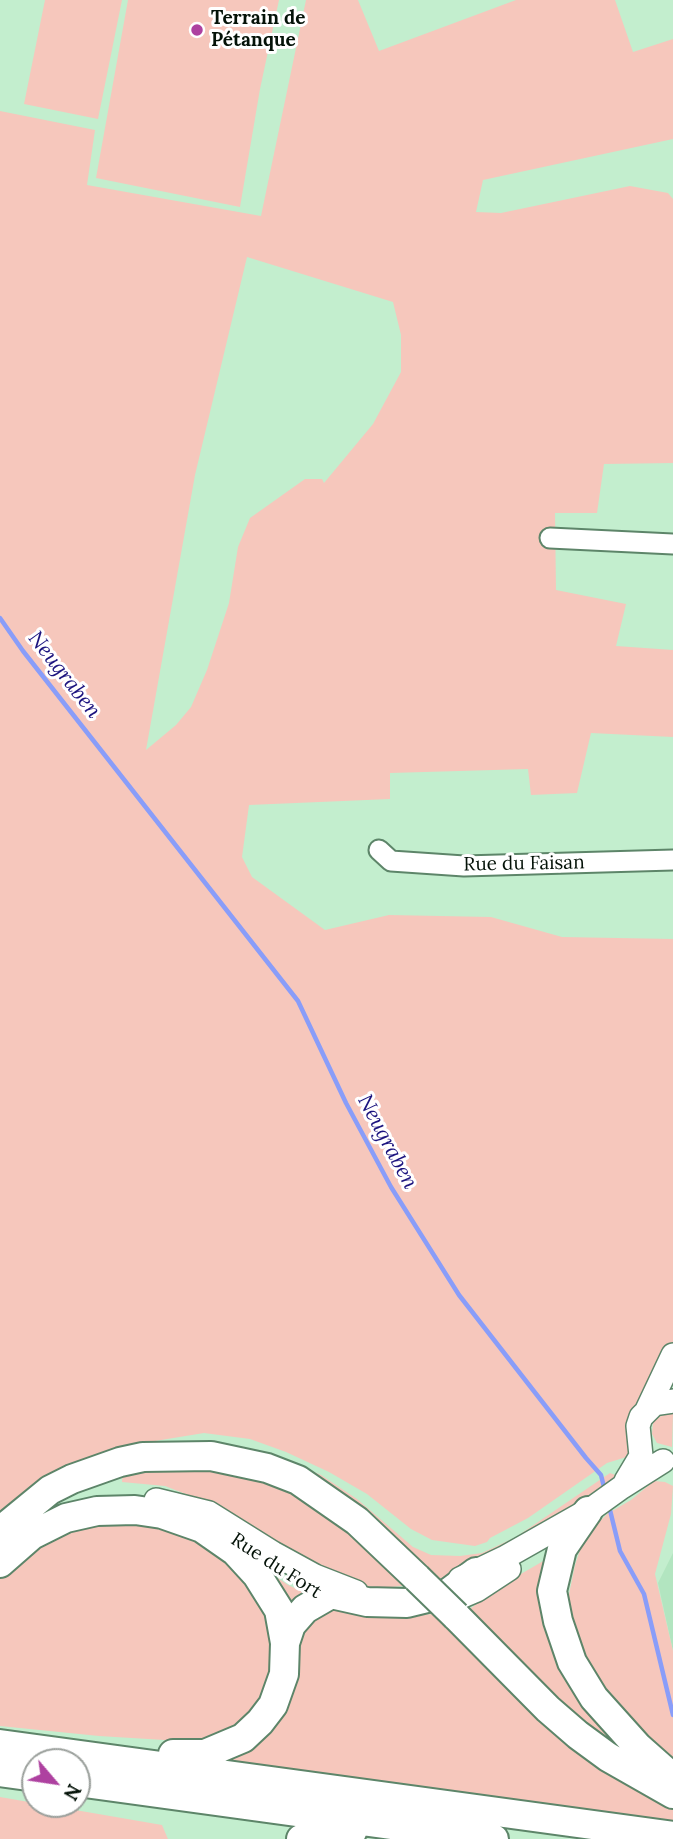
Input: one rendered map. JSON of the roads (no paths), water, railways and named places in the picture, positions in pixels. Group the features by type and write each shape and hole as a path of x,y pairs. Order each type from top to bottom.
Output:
{"highway":[{"path":"0,1531 50,1490 72,1479 143,1457 211,1456 267,1468 298,1480 357,1521 548,1709 578,1735 673,1794"},
{"path":"594,1507 562,1549 552,1591 558,1621 572,1662 594,1698 638,1747 673,1778"},
{"path":"0,1563 32,1535 66,1518 97,1511 135,1510 162,1514 202,1528 235,1551 257,1575 279,1610 285,1643 284,1674 273,1704 260,1722 243,1738 205,1754 167,1754 149,1764"},
{"path":"285,1643 292,1625 305,1609 331,1594 367,1602 407,1603 448,1592 476,1572"},
{"path":"0,1744 673,1836"},
{"path":"0,1772 21,1775"},
{"path":"91,1784 494,1839"},
{"path":"301,1839 318,1832 367,1833 396,1825"}],"main road":[{"name":"Rue du Fort","path":"622,1486 642,1451 638,1426 673,1355"},
{"path":"647,1410 654,1404 673,1401"},
{"name":"Rue du Fort","path":"641,1445 647,1453 668,1461"},
{"name":"Rue du Fort","path":"148,1498 205,1521 300,1585 336,1604 375,1612 414,1610 449,1603 477,1591 622,1486 668,1461"},
{"name":"Rue du Fort","path":"0,1549 32,1522 67,1504 103,1498 148,1498 209,1513 285,1560 323,1579 355,1592 384,1597 443,1587 476,1572 594,1507"}],"street":[{"path":"550,538 673,544"},
{"name":"Rue du Faisan","path":"379,850 391,861 464,866 673,860"}],"waterway":[{"name":"Neugraben","path":"0,618 23,651 298,1001 346,1103 391,1187 459,1295 601,1475 605,1491"},
{"name":"Neugraben","path":"609,1506 620,1551 644,1594 673,1715"}],"place":[{"name":"Terrain de Pétanque","path":"197,30"}]}
